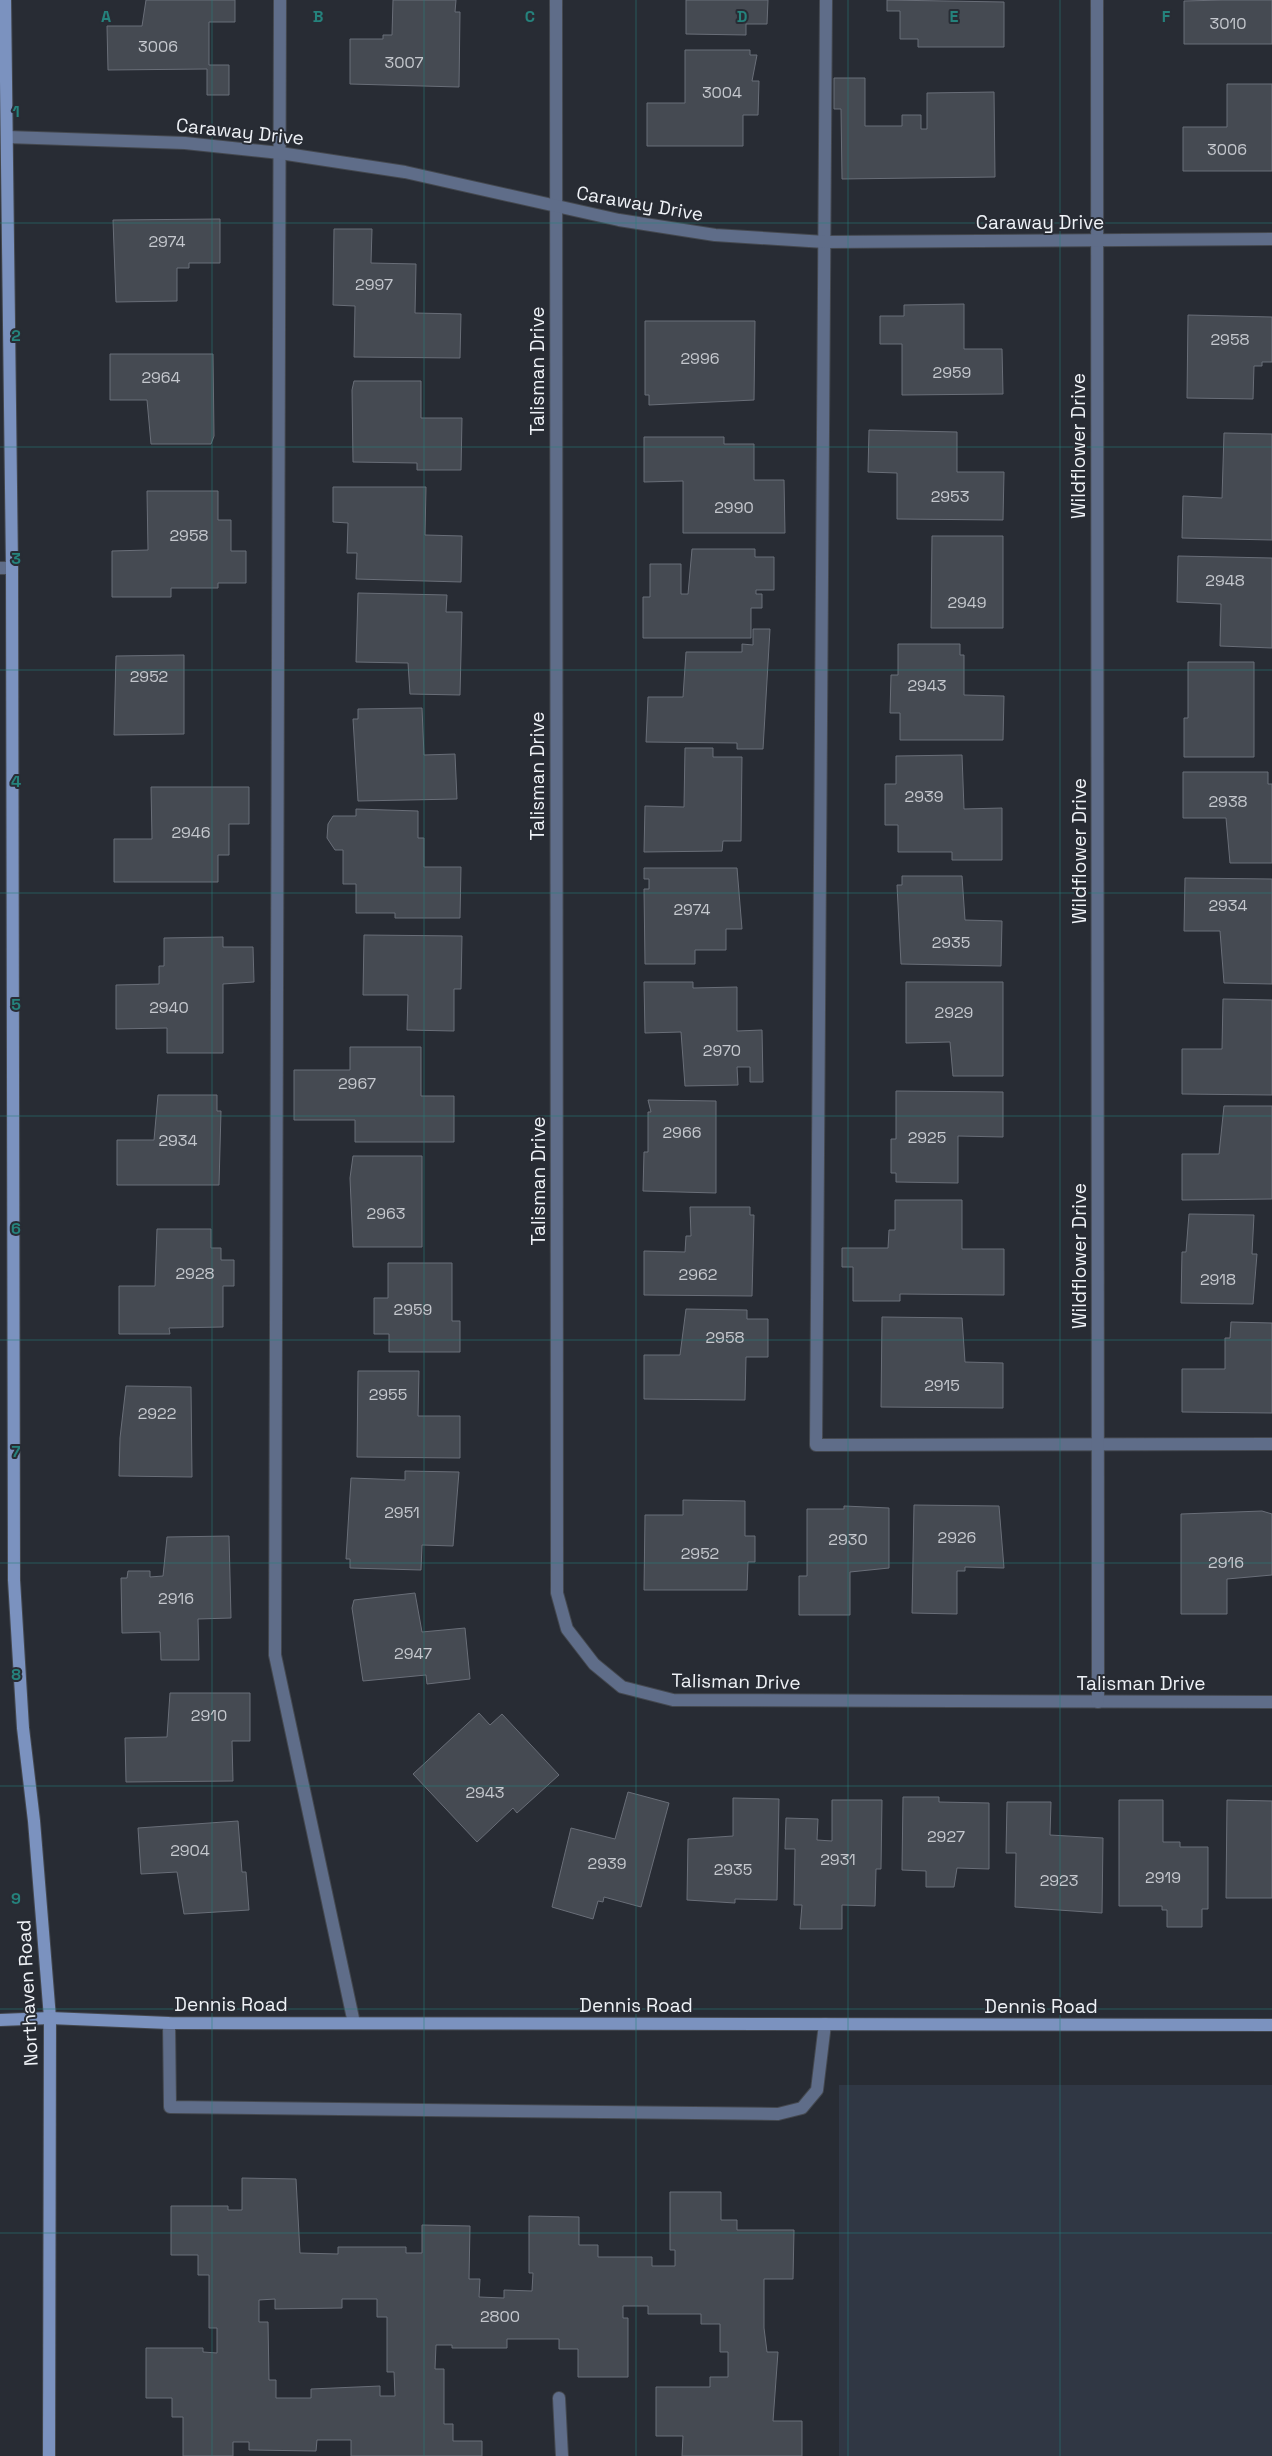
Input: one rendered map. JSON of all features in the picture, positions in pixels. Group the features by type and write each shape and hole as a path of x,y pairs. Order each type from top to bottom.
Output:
{"street":[{"name":"Northaven Road","path":"5,0 7,137 6,568 14,1580 23,1728 36,1849 50,2018 49,2456"},
{"path":"280,0 275,1655 354,2023"},
{"name":"Talisman Drive","path":"556,0 557,1593 568,1629 594,1664 622,1687 673,1700 1272,1702"},
{"path":"826,0 816,1445 1272,1444"},
{"name":"Wildflower Drive","path":"1097,0 1098,1702"},
{"name":"Caraway Drive","path":"7,137 185,143 280,153 405,172 619,220 715,235 825,242 1272,239"},
{"name":"Dennis Road","path":"0,2020 50,2018 169,2023 1272,2025"},
{"path":"169,2023 170,2107 778,2114 802,2108 817,2090 825,2024"},
{"path":"559,2398 562,2456"}],"shaded area":[{"path":"839,2085 1272,2085 1272,2456 839,2456"}],"building":[{"path":"146,0 235,0 235,22 209,22 209,65 229,65 229,95 207,95 207,69 108,70 107,26 142,26"},
{"path":"393,0 456,0 455,12 460,12 459,87 350,84 350,39 383,39 383,35 392,35"},
{"path":"686,0 768,0 767,24 746,24 746,35 686,34"},
{"path":"887,0 1004,2 1004,47 918,47 918,39 900,39 900,11 887,11"},
{"path":"1272,0 1272,44 1184,44 1184,1"},
{"path":"685,50 750,50 750,55 757,55 752,81 759,81 758,115 743,115 743,146 647,146 647,103 685,103"},
{"path":"834,78 865,78 865,126 902,126 902,115 921,115 921,129 927,129 927,93 994,92 995,177 842,179 841,109 834,109"},
{"path":"1227,84 1272,84 1272,171 1183,171 1183,127 1227,127"},
{"path":"220,219 220,263 189,263 189,268 177,268 177,301 116,302 113,220"},
{"path":"334,229 372,229 371,263 416,264 415,313 461,314 460,358 354,357 355,306 333,305"},
{"path":"964,304 964,349 1002,349 1003,394 902,395 902,344 880,344 880,316 904,316 904,305"},
{"path":"1188,315 1272,317 1272,362 1262,362 1262,366 1254,366 1253,399 1187,398"},
{"path":"645,321 755,321 754,400 649,405 649,395 645,395"},
{"path":"110,354 213,354 214,436 211,444 151,444 147,400 110,400"},
{"path":"354,381 421,381 421,418 462,418 461,470 417,470 417,463 353,462 352,390"},
{"path":"869,430 957,432 957,472 1004,472 1003,520 897,519 897,473 868,472"},
{"path":"1224,433 1272,434 1272,540 1182,538 1183,496 1222,498"},
{"path":"644,437 724,437 724,444 754,444 754,480 784,480 785,533 683,533 683,481 644,482"},
{"path":"333,487 426,487 425,535 462,536 461,582 356,579 357,553 347,553 348,523 333,522"},
{"path":"147,491 218,491 218,520 231,520 231,551 246,551 246,583 218,583 218,588 171,588 171,597 112,597 112,551 148,550"},
{"path":"932,536 1003,536 1003,628 931,628"},
{"path":"692,549 755,549 755,557 774,557 774,590 756,590 756,594 762,594 762,608 751,608 751,638 643,638 643,597 650,597 650,564 681,564 681,594 688,594"},
{"path":"1178,556 1272,558 1272,648 1220,646 1221,604 1177,602"},
{"path":"358,593 447,595 446,612 462,612 460,695 410,694 408,663 356,662"},
{"path":"753,629 770,629 763,749 737,749 737,743 646,742 648,697 683,697 686,652 742,652 742,644 753,645"},
{"path":"898,644 960,644 960,655 964,655 964,695 1004,696 1003,740 900,740 900,713 890,713 891,675 898,675"},
{"path":"184,655 184,734 114,735 116,656"},
{"path":"1188,662 1254,662 1254,757 1184,757 1184,718 1188,718"},
{"path":"422,708 424,755 455,754 457,799 358,801 353,719 358,719 358,709"},
{"path":"685,748 713,748 713,757 742,757 741,841 723,841 722,851 644,852 645,806 684,807"},
{"path":"962,755 964,809 1002,808 1002,860 952,860 952,852 898,852 898,825 885,825 885,784 896,784 896,756"},
{"path":"1183,772 1268,772 1268,784 1272,784 1272,863 1230,863 1226,818 1183,818"},
{"path":"151,787 249,787 249,824 229,824 229,855 218,855 218,882 114,882 114,839 152,839"},
{"path":"356,809 418,811 418,838 424,838 424,867 461,867 460,918 395,918 395,913 356,913 356,884 343,884 343,850 335,850 327,838 328,824 333,816 356,816"},
{"path":"644,868 737,868 742,929 726,929 726,950 695,950 695,964 645,964 644,889 649,889 649,879 644,879"},
{"path":"902,876 962,876 965,920 1002,921 1001,966 901,964 897,885 902,885"},
{"path":"1185,878 1272,879 1272,984 1224,983 1220,931 1184,931"},
{"path":"364,935 462,936 461,989 454,989 454,1031 407,1030 408,995 363,995"},
{"path":"223,937 223,947 253,947 254,982 223,984 223,1053 167,1053 167,1028 116,1029 116,985 159,984 159,966 164,966 164,938"},
{"path":"644,982 693,982 693,988 737,987 737,1031 762,1030 763,1082 750,1082 750,1067 737,1067 738,1085 685,1086 681,1032 645,1033"},
{"path":"906,982 1003,982 1003,1076 953,1076 950,1042 906,1043"},
{"path":"1223,999 1272,1000 1272,1095 1182,1094 1182,1049 1222,1049"},
{"path":"350,1047 421,1047 421,1096 454,1096 454,1142 355,1142 355,1120 294,1120 294,1070 350,1070"},
{"path":"896,1091 1003,1092 1003,1137 958,1136 958,1183 896,1182 896,1173 891,1173 891,1139 896,1139"},
{"path":"158,1095 217,1095 217,1111 221,1111 219,1185 117,1185 117,1140 154,1140"},
{"path":"648,1100 716,1101 716,1193 643,1191 644,1152 648,1152 648,1112 651,1112"},
{"path":"1224,1106 1272,1106 1272,1199 1182,1200 1182,1154 1219,1154"},
{"path":"353,1156 422,1156 422,1247 353,1247 350,1178"},
{"path":"895,1200 962,1200 962,1249 1004,1249 1004,1295 900,1294 900,1301 853,1301 853,1267 842,1267 842,1248 888,1248 889,1230 895,1230"},
{"path":"690,1207 750,1207 750,1215 754,1215 752,1296 644,1295 644,1251 685,1252 686,1236 691,1236"},
{"path":"1189,1214 1254,1215 1252,1254 1257,1254 1253,1304 1181,1303 1182,1252 1186,1252"},
{"path":"157,1229 211,1229 211,1248 221,1248 221,1260 234,1260 234,1286 223,1286 223,1327 169,1328 170,1334 119,1334 119,1286 155,1286"},
{"path":"388,1263 452,1263 452,1321 460,1321 460,1352 389,1352 389,1334 374,1334 374,1298 388,1298"},
{"path":"686,1309 747,1310 747,1319 768,1319 768,1357 746,1357 745,1400 644,1399 644,1355 680,1355"},
{"path":"882,1317 962,1318 965,1362 1003,1363 1003,1408 881,1407"},
{"path":"1231,1322 1272,1323 1272,1413 1182,1412 1182,1369 1225,1369 1225,1338 1230,1338"},
{"path":"358,1371 419,1371 418,1416 460,1416 460,1458 357,1457"},
{"path":"126,1386 191,1387 192,1477 119,1476 120,1438"},
{"path":"405,1471 459,1472 453,1546 422,1545 421,1570 350,1568 350,1559 346,1559 351,1478 405,1480"},
{"path":"683,1500 745,1501 745,1536 755,1536 755,1562 748,1562 747,1590 644,1590 645,1515 683,1515"},
{"path":"914,1505 999,1506 1004,1568 965,1567 965,1571 957,1571 957,1614 912,1613"},
{"path":"844,1506 889,1508 889,1568 850,1572 850,1615 799,1615 799,1576 807,1576 807,1509 844,1509"},
{"path":"1262,1511 1272,1514 1272,1575 1227,1579 1227,1614 1181,1614 1181,1514"},
{"path":"229,1536 231,1618 198,1619 199,1660 161,1660 160,1632 122,1633 121,1578 127,1578 128,1571 150,1571 150,1577 163,1576 167,1537"},
{"path":"415,1593 422,1632 465,1628 470,1679 427,1684 426,1675 363,1681 352,1608 354,1600"},
{"path":"170,1693 250,1693 250,1741 232,1741 233,1781 126,1782 125,1738 167,1737"},
{"path":"479,1713 490,1725 502,1714 559,1775 517,1813 513,1808 477,1842 413,1774"},
{"path":"628,1792 669,1803 641,1907 604,1897 603,1902 598,1901 593,1919 552,1907 571,1828 615,1839"},
{"path":"903,1797 939,1797 939,1802 989,1803 989,1869 957,1868 954,1887 926,1887 926,1871 902,1870"},
{"path":"733,1798 779,1799 777,1900 735,1899 735,1903 687,1900 688,1839 733,1836"},
{"path":"832,1800 882,1800 881,1869 876,1869 875,1906 842,1905 842,1929 800,1929 802,1905 794,1905 795,1849 785,1849 786,1818 818,1819 817,1840 832,1841"},
{"path":"1119,1800 1163,1800 1163,1842 1180,1842 1180,1847 1208,1847 1208,1909 1202,1909 1202,1927 1167,1927 1167,1910 1162,1910 1162,1906 1119,1906"},
{"path":"1227,1800 1272,1801 1272,1898 1226,1898"},
{"path":"1007,1802 1051,1802 1050,1835 1103,1838 1102,1913 1015,1907 1016,1853 1006,1853"},
{"path":"238,1821 242,1872 246,1872 249,1910 184,1914 177,1872 141,1874 138,1828"},
{"path":"242,2178 296,2179 300,2253 338,2254 338,2247 406,2247 406,2253 422,2253 422,2225 470,2226 469,2279 480,2279 479,2297 504,2298 504,2290 532,2291 533,2273 529,2273 529,2216 579,2217 579,2245 598,2245 598,2257 652,2257 652,2266 675,2266 675,2250 670,2250 670,2192 721,2192 721,2220 737,2220 737,2230 794,2230 793,2279 764,2279 764,2328 767,2352 778,2352 773,2421 802,2421 802,2456 682,2456 683,2436 656,2436 656,2387 710,2387 710,2377 728,2377 728,2352 720,2352 720,2324 701,2324 701,2314 648,2314 648,2306 623,2306 623,2318 628,2318 628,2377 578,2377 578,2349 559,2349 559,2339 507,2339 507,2348 452,2348 452,2345 436,2345 435,2369 444,2369 444,2424 453,2424 453,2441 482,2441 482,2456 351,2456 351,2440 317,2440 316,2451 249,2450 249,2442 233,2442 233,2456 183,2456 183,2417 172,2417 172,2398 146,2398 146,2348 203,2348 203,2352 217,2353 217,2328 209,2328 209,2275 198,2275 198,2255 171,2255 171,2206 228,2206 228,2210 242,2210","holes":["275,2299 275,2309 342,2308 342,2299 377,2299 377,2317 387,2317 387,2372 394,2372 395,2396 380,2396 380,2386 311,2389 311,2398 276,2398 276,2380 269,2380 268,2322 259,2322 259,2300"]}]}
